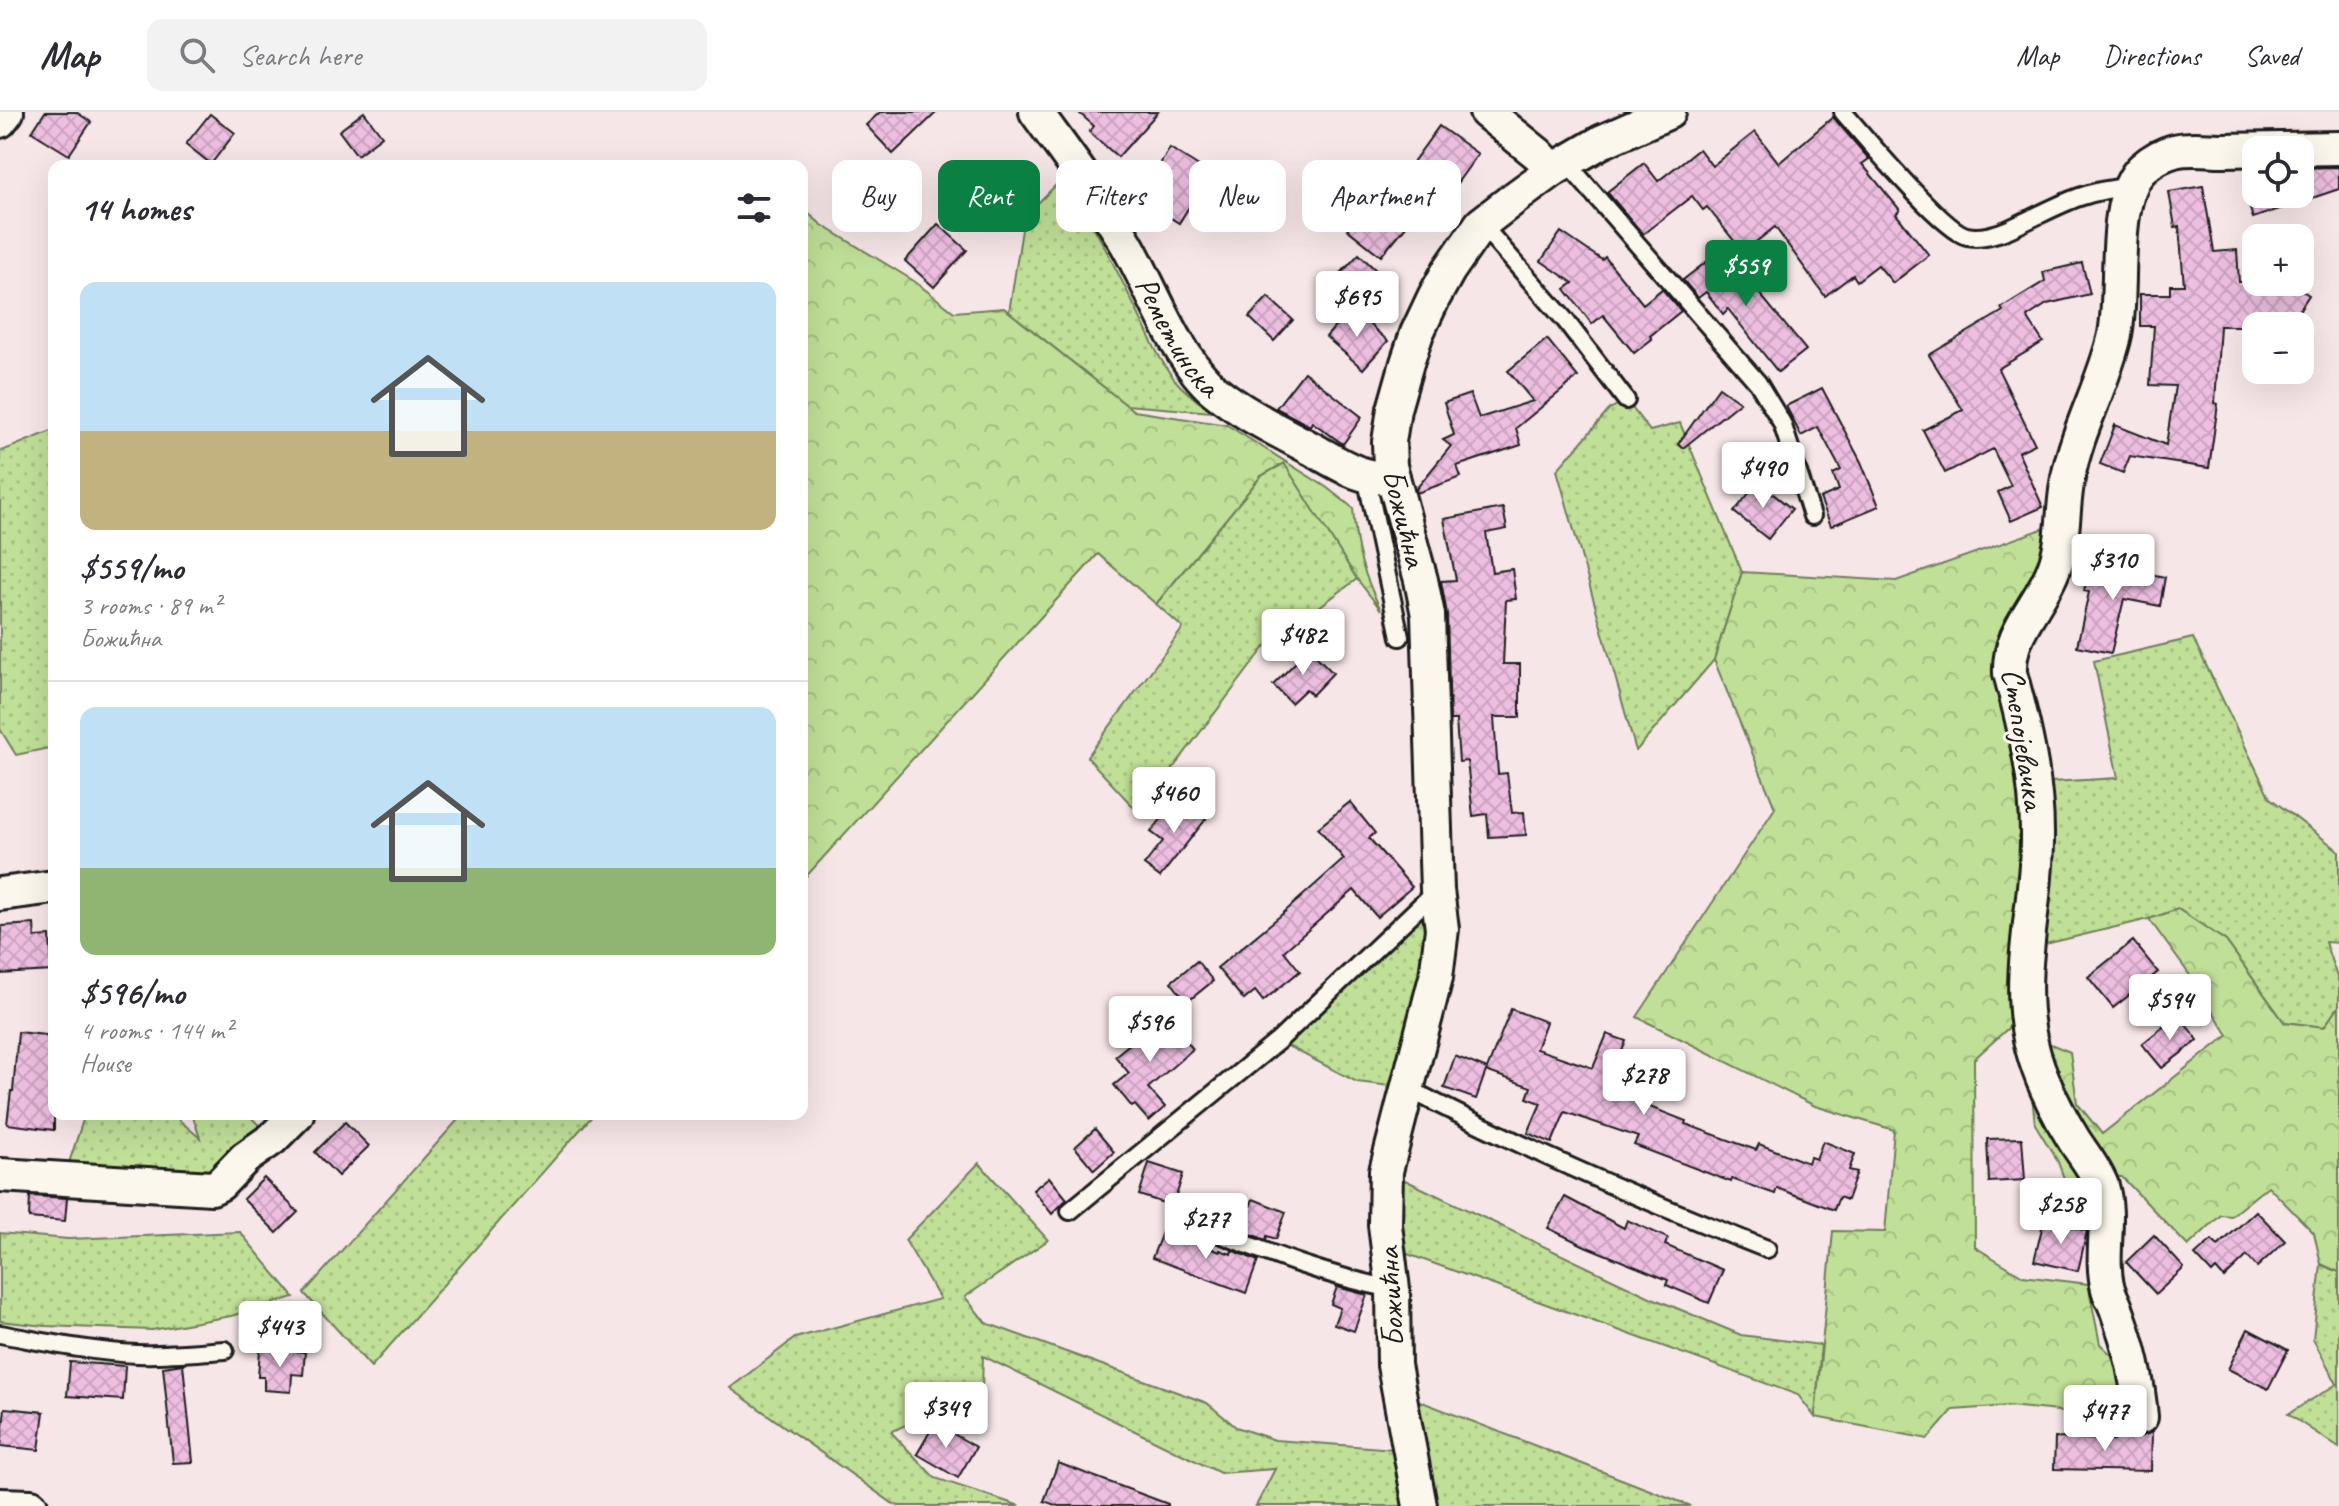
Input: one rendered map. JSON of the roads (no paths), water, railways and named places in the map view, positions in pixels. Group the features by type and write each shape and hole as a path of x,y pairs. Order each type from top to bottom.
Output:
{"street":[{"path":"0,121 7,112"},
{"name":"Реметинска","path":"1036,112 1126,243 1180,345 1203,379 1242,409 1335,462 1380,476"},
{"path":"1486,112 1560,166"},
{"name":"Божићна","path":"1420,1506 1394,1365 1393,1289 1385,1225 1386,1171 1436,977 1442,929 1437,890 1428,615 1421,580 1380,476 1390,466 1389,442 1394,409 1417,333 1449,270 1481,224 1560,166 1601,142 1669,112"},
{"path":"2129,187 2142,169 2176,150 2339,148"},
{"name":"Степојевачка","path":"2129,187 2124,212 2115,335 2068,478 2054,570 2019,629 2009,659 2031,763 2036,812 2036,874 2026,983 2028,1028 2041,1075 2063,1121 2101,1184 2106,1211 2104,1262 2108,1289 2136,1375 2141,1417"},
{"path":"0,894 48,888"},
{"path":"0,1175 212,1188 291,1120"},
{"path":"0,1505 31,1506"}],"lane":[{"path":"1843,112 1927,205 1951,229 1966,236 1980,237 2005,231 2072,198 2102,189 2129,187"},
{"path":"1560,166 1758,383 1782,423 1812,516"},
{"path":"1481,224 1565,320 1626,400"},
{"path":"1380,476 1400,637"},
{"path":"1070,1211 1278,1041 1437,890"},
{"path":"1407,1088 1525,1148 1767,1249"},
{"path":"1210,1230 1275,1256 1355,1282 1393,1289"},
{"path":"0,1334 80,1349 134,1354 225,1350"}]}
